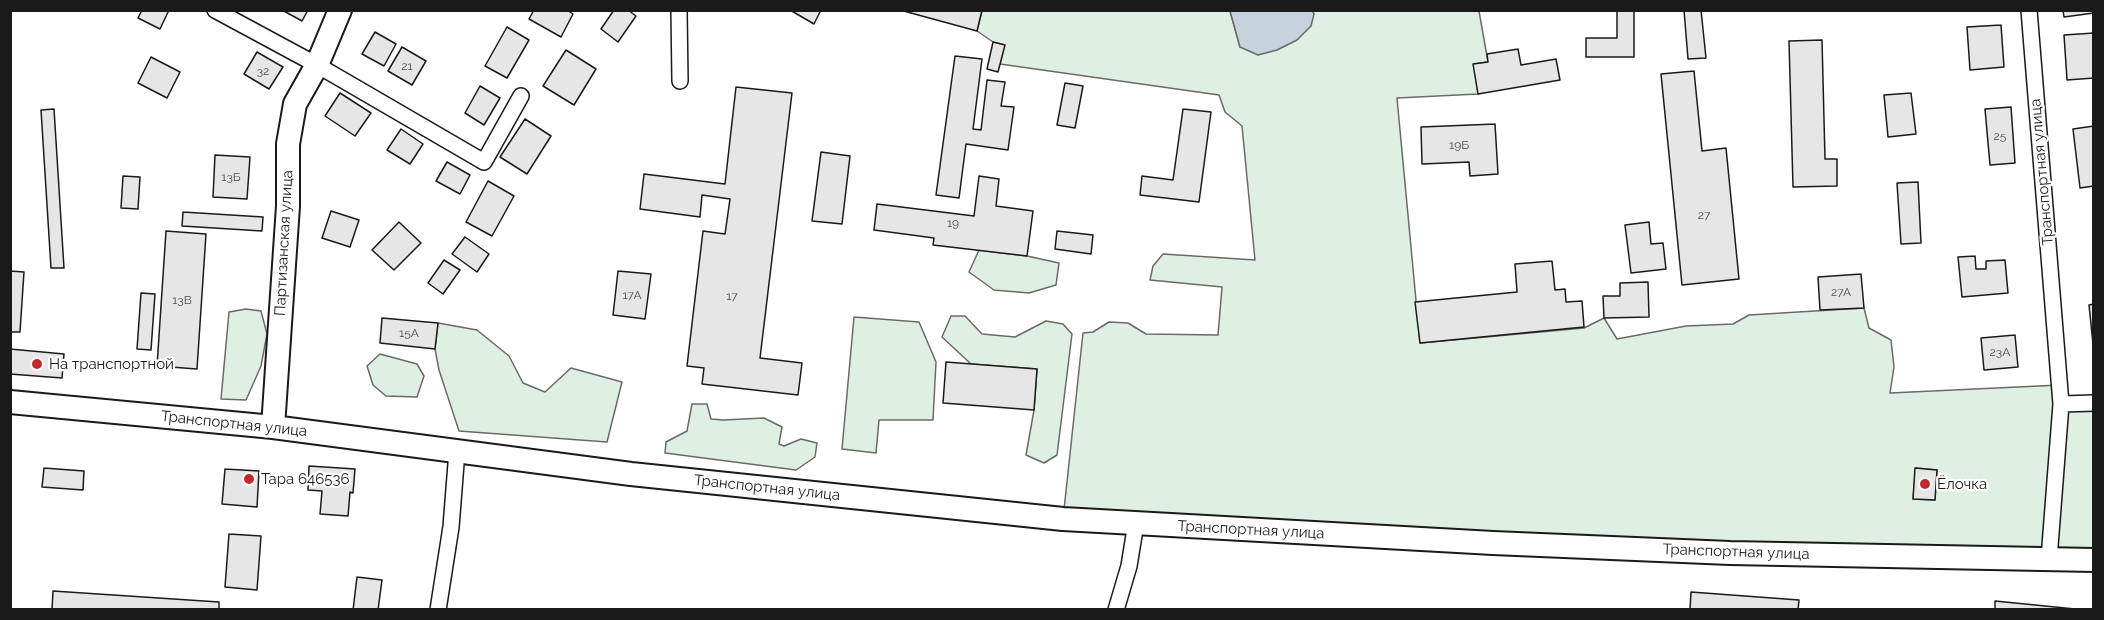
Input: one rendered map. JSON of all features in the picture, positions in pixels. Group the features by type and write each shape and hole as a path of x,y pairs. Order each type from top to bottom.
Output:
{"main road":[{"name":"Партизанская улица","path":"273,427 288,206 288,144 295,104 317,65 340,10"},
{"name":"Транспортная улица","path":"10,402 273,427 677,479 1063,519 1493,543 1730,553 2094,560"}],"street":[{"path":"215,10 317,65 484,162 521,96"},
{"path":"679,10 680,81"},
{"name":"Транспортная улица","path":"2029,10 2061,404 2049,559"},
{"path":"2061,404 2094,403"},
{"path":"438,609 451,527 457,451"},
{"path":"1116,609 1129,566 1136,523"}],"green space":[{"path":"982,11 1230,11 1240,47 1314,14 1312,11 1479,11 1488,62 1474,64 1478,94 1397,98 1420,343 1584,328 1604,318 1617,339 1686,326 1733,324 1749,315 1864,308 1869,328 1891,340 1894,367 1890,393 2060,385 2061,404 2093,403 2093,560 1063,519 1083,333 1093,332 1109,322 1128,323 1146,334 1218,335 1222,287 1150,280 1153,266 1163,254 1255,260 1242,126 1225,112 1219,95 1000,64 1004,45 993,42 977,31","holes":["1916,468 1937,470 1935,500 1913,499"]},
{"path":"979,250 1059,263 1056,285 1029,293 994,290 969,272"},
{"path":"246,309 261,311 267,334 261,366 246,400 221,399 229,312"},
{"path":"951,316 965,316 982,334 1015,337 1046,321 1063,324 1072,334 1057,455 1044,463 1026,455 1034,410 1037,369 971,364 942,337"},
{"path":"854,317 919,322 936,362 933,420 879,420 876,453 842,449"},
{"path":"438,323 477,330 509,356 523,383 545,392 571,368 622,382 607,442 459,431 439,370 435,349"},
{"path":"380,354 417,364 424,376 417,397 386,396 373,385 367,366"},
{"path":"692,404 707,404 711,419 764,418 782,427 779,444 784,446 801,439 817,443 815,457 796,470 665,453 666,442 687,431"}],"shaded area":[{"path":"1312,10 1314,14 1311,26 1297,40 1277,50 1258,55 1240,47 1230,11"}],"building":[{"path":"142,10 169,10 160,29 138,18"},
{"path":"282,10 308,10 302,21"},
{"path":"534,10 567,10 573,14 561,37 529,19"},
{"path":"614,10 628,10 636,16 618,42 601,29"},
{"path":"790,10 821,10 814,24"},
{"path":"900,10 982,10 977,31"},
{"path":"1617,10 1634,10 1634,57 1586,57 1586,38 1617,38"},
{"path":"1684,10 1701,10 1706,58 1688,59"},
{"path":"2063,10 2094,10 2094,13 2064,17"},
{"path":"2001,25 2004,67 1970,70 1967,27"},
{"path":"507,27 529,40 507,78 485,66"},
{"path":"375,32 396,44 384,66 362,54"},
{"path":"2094,33 2094,78 2067,80 2064,35"},
{"path":"1822,40 1825,159 1837,159 1837,186 1793,187 1789,41"},
{"path":"993,42 1005,45 998,72 987,69"},
{"path":"402,47 426,61 412,85 388,71"},
{"path":"1518,49 1521,65 1556,59 1560,80 1478,94 1473,64 1488,62 1487,54"},
{"path":"566,50 596,69 574,105 543,86"},
{"path":"257,52 283,67 269,89 244,74"},
{"path":"955,56 982,59 973,129 981,130 987,80 1005,82 1001,106 1014,107 1008,150 966,144 959,198 936,195"},
{"path":"151,57 180,72 167,98 138,83"},
{"path":"1694,71 1702,151 1726,148 1739,279 1682,285 1661,74"},
{"path":"1065,83 1083,86 1075,128 1057,125"},
{"path":"480,86 500,98 484,125 465,113"},
{"path":"736,87 792,93 760,358 802,363 798,395 702,384 704,368 687,366 703,231 725,234 730,199 702,195 700,217 640,209 644,174 725,184"},
{"path":"340,93 371,113 355,136 325,116"},
{"path":"1911,93 1916,134 1888,137 1884,95"},
{"path":"2011,107 2015,163 1990,165 1985,109"},
{"path":"54,109 64,268 51,268 41,110"},
{"path":"1183,109 1211,112 1199,202 1140,195 1142,176 1173,180"},
{"path":"525,119 551,136 527,174 500,157"},
{"path":"1495,124 1498,174 1470,176 1469,162 1422,164 1421,127"},
{"path":"2094,126 2094,186 2080,188 2073,129"},
{"path":"401,129 423,144 410,164 387,150"},
{"path":"821,152 850,156 842,224 812,221"},
{"path":"215,155 250,157 247,199 213,197"},
{"path":"447,162 470,175 460,194 436,181"},
{"path":"123,176 140,177 138,209 121,208"},
{"path":"979,176 999,179 996,206 1033,211 1027,256 933,245 934,238 874,230 877,204 974,216"},
{"path":"488,181 514,196 492,236 466,222"},
{"path":"1918,182 1921,243 1901,244 1897,183"},
{"path":"331,211 359,220 350,247 322,238"},
{"path":"183,212 263,217 262,231 182,226"},
{"path":"399,222 421,243 394,270 372,250"},
{"path":"1649,222 1651,244 1663,243 1666,269 1631,273 1625,225"},
{"path":"166,231 206,234 197,369 157,366"},
{"path":"1057,231 1093,235 1091,254 1055,249"},
{"path":"465,237 489,254 477,272 452,254"},
{"path":"1975,256 1976,269 1986,269 1986,261 2005,260 2008,293 1962,297 1958,257"},
{"path":"444,260 460,270 443,294 428,283"},
{"path":"1552,261 1555,290 1565,289 1566,302 1582,301 1584,327 1420,343 1415,302 1517,292 1515,264"},
{"path":"10,271 24,272 20,332 10,332"},
{"path":"618,271 651,274 645,319 613,315"},
{"path":"1861,274 1864,308 1820,310 1818,277"},
{"path":"1648,282 1649,317 1604,318 1603,296 1620,296 1620,283"},
{"path":"141,293 155,294 151,350 137,349"},
{"path":"2094,304 2094,354 2089,305"},
{"path":"382,318 438,323 435,349 380,343"},
{"path":"2015,335 2018,367 1984,370 1981,338"},
{"name":"На транспортной","path":"10,349 64,354 62,378 10,374"},
{"path":"946,362 1037,369 1034,410 943,403"},
{"path":"309,466 355,469 348,516 320,514 322,491 308,490"},
{"path":"44,468 84,471 83,490 42,487"},
{"name":"Ёлочка","path":"1915,468 1937,470 1935,500 1913,499"},
{"path":"225,469 259,471 257,507 222,504"},
{"path":"229,534 261,536 257,590 225,587"},
{"path":"357,577 382,580 378,610 353,610"},
{"path":"53,591 219,602 219,610 52,610"},
{"path":"1691,592 1799,600 1798,610 1690,610"},
{"path":"1995,601 2085,610 1995,610"}],"place":[{"name":"На транспортной","path":"37,364"},
{"name":"Тара 646536","path":"249,479"},
{"name":"Ёлочка","path":"1925,484"}]}
